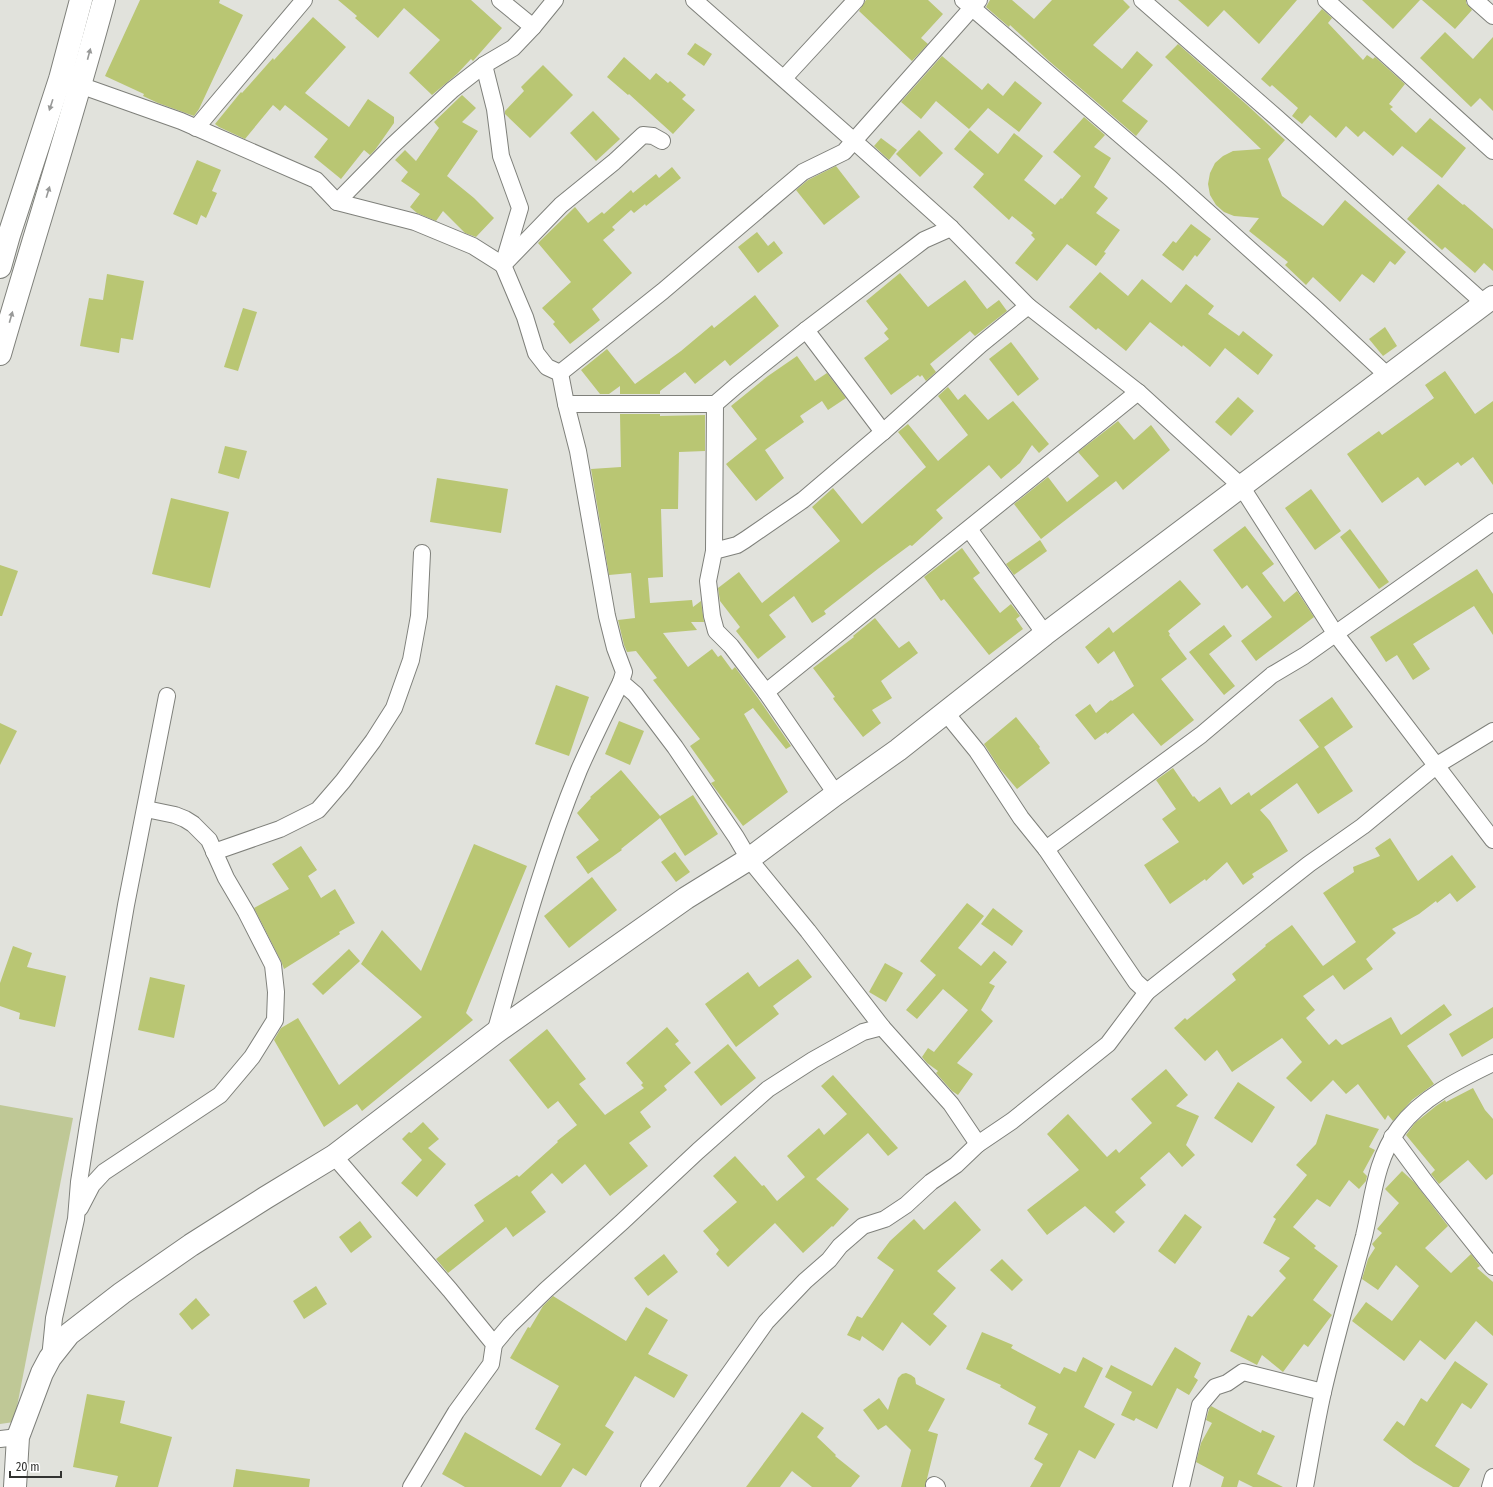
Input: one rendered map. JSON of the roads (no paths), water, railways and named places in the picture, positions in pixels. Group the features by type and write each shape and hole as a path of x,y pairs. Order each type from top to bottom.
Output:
{"street":[{"path":"0,267 4,233 60,78 81,0"},
{"path":"0,354 33,240 81,85 104,0"},
{"path":"196,128 304,0"},
{"path":"500,0 533,27"},
{"path":"337,202 392,146 447,95 484,65 513,48 533,27 555,0"},
{"path":"694,0 854,140 950,228 1028,306 1138,392 1242,486 1335,633 1493,840"},
{"path":"784,78 856,0"},
{"path":"15,1487 9,1438 50,1358 69,1334 122,1293 191,1245 334,1156 495,1033 686,898 749,859 898,750 1046,634 1488,300 1142,0"},
{"path":"1326,0 1493,151"},
{"path":"1475,0 1493,16"},
{"path":"560,373 663,291 803,172 844,152 971,2 1313,306 1388,376"},
{"path":"484,65 495,109 501,156 520,208 503,265"},
{"path":"60,78 174,118 316,180 337,202 415,222 473,246 503,265 525,317 536,353 547,367 560,373"},
{"path":"503,265 561,206 614,162 643,135 653,136 662,141"},
{"path":"566,404 716,404 737,385 806,330 924,240 950,228"},
{"path":"4,233 33,240"},
{"path":"714,551 737,545 796,504 883,432 980,345 1028,306"},
{"path":"806,330 883,432"},
{"path":"495,1033 526,922 552,841 580,769 621,682 624,672 615,648 607,616 578,451 560,373"},
{"path":"766,692 1138,392"},
{"path":"716,404 714,551 708,581 712,616 716,631 732,646 766,692 836,794"},
{"path":"1046,849 1201,735 1272,675 1304,656 1493,522"},
{"path":"969,529 1046,634"},
{"path":"214,852 280,829 318,810 374,742 394,708 411,660 419,616 422,553"},
{"path":"621,682 635,694 675,747 736,837 749,859 808,931 882,1028 951,1104 978,1144"},
{"path":"76,1218 88,1125 126,905 146,810 167,696"},
{"path":"946,713 977,751 1021,818 1046,849 1120,960 1136,982 1147,992"},
{"path":"649,1487 766,1322 805,1281 829,1260 840,1246 863,1226 885,1220 906,1205 931,1182 956,1165 978,1144 1012,1121 1108,1044 1147,992 1309,864 1363,826 1437,765 1493,731"},
{"path":"50,1358 54,1318 76,1218 81,1203 92,1184 104,1172 220,1095 252,1057 275,1020 276,992 273,966 246,912 226,878 209,840 193,824 185,819 175,815 146,810"},
{"path":"412,1487 456,1412 491,1364 494,1344 546,1290 768,1090 813,1060 862,1032 882,1028"},
{"path":"1305,1487 1324,1392 1365,1231 1379,1166 1386,1147 1400,1126 1412,1113 1431,1098 1459,1080 1493,1063"},
{"path":"1392,1137 1493,1268"},
{"path":"334,1156 450,1290 494,1344"},
{"path":"1181,1487 1200,1405 1215,1387 1227,1383 1243,1372 1324,1392"},
{"path":"1490,1487 1493,1477"}]}
